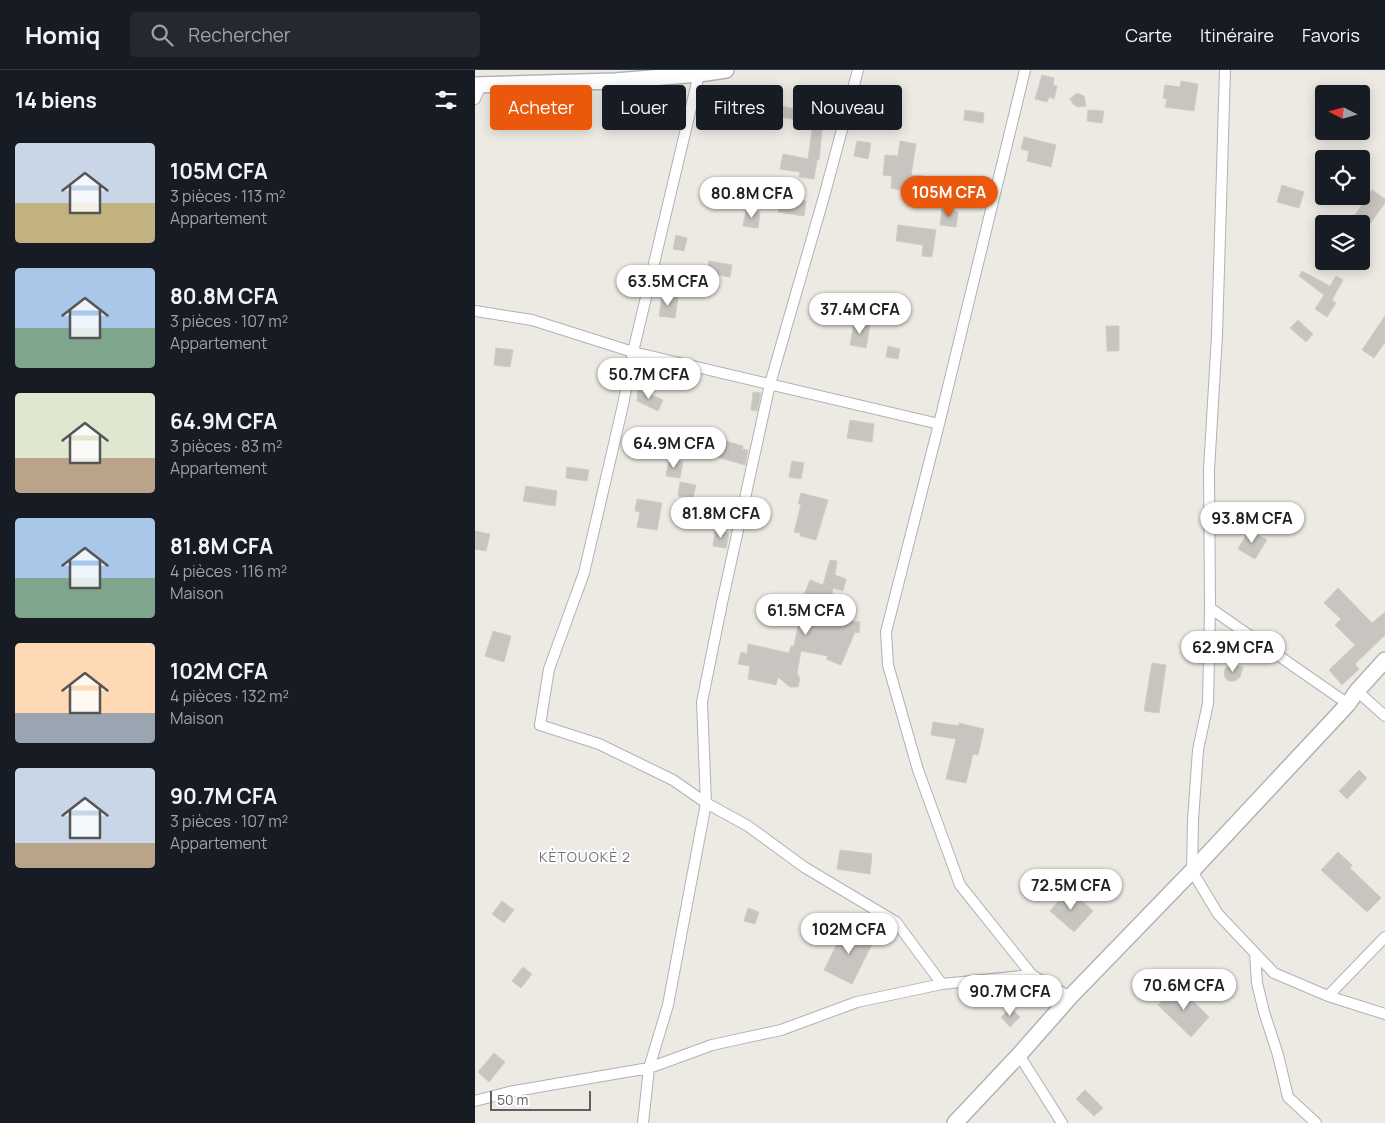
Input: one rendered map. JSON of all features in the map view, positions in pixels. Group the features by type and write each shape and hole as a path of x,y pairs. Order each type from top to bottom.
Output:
{"main road":[{"path":"477,89 615,81 726,70"},
{"path":"955,1123 1070,997 1192,871 1348,704 1385,660"}],"street":[{"path":"643,1123 649,1068 668,1005 706,803 702,702 722,603 770,384 858,70"},
{"path":"1025,70 939,424 886,632 888,664 917,770 960,885 1032,975 1070,997"},
{"path":"1225,70 1217,335 1209,470 1210,608 1208,703 1198,750 1193,820 1192,871 1218,914 1274,973 1328,996 1385,1014"},
{"path":"699,74 633,352 623,405 584,573 549,669 540,726 599,744 673,780 706,803 748,826 804,867 896,922 942,984"},
{"path":"475,311 532,320 633,352 939,424"},
{"path":"1210,608 1348,704"},
{"path":"1357,691 1385,716"},
{"path":"1328,996 1385,937"},
{"path":"1255,953 1257,983 1264,1012 1279,1055 1288,1097 1316,1123"},
{"path":"475,1101 509,1092 649,1068 712,1045 781,1030 857,1002 942,984 1032,975"},
{"path":"1019,1055 1062,1123"}],"building":[{"path":"1042,75 1054,78 1053,85 1057,86 1054,99 1049,97 1047,102 1035,99"},
{"path":"1181,81 1198,84 1194,111 1165,107 1167,99 1163,98 1165,85 1180,87"},
{"path":"1077,93 1084,96 1086,106 1078,107 1073,104 1070,99"},
{"path":"783,106 793,109 793,119 783,117"},
{"path":"965,110 984,113 983,123 964,120"},
{"path":"1088,110 1104,111 1102,123 1087,121"},
{"path":"812,130 822,130 819,160 817,160 814,179 799,177 800,172 780,169 783,154 808,159"},
{"path":"1024,137 1056,145 1051,167 1027,161 1029,151 1021,149"},
{"path":"857,141 871,143 868,159 854,156"},
{"path":"900,141 916,144 911,175 923,176 920,194 891,188 892,176 883,175 885,155 898,156"},
{"path":"1282,185 1304,192 1299,208 1277,202"},
{"path":"1372,190 1385,199 1385,203 1370,224 1370,215 1355,215 1362,205 1370,205 1370,193"},
{"path":"780,197 806,201 804,216 778,212"},
{"path":"942,209 958,212 956,227 940,225"},
{"path":"746,210 760,212 758,228 743,226"},
{"path":"898,225 936,230 932,257 922,256 923,245 896,241"},
{"path":"676,235 687,238 684,251 673,249"},
{"path":"709,261 732,265 730,277 707,273"},
{"path":"1302,271 1330,286 1336,276 1343,280 1332,300 1336,303 1327,317 1315,309 1324,295 1299,276"},
{"path":"662,295 678,297 675,318 659,316"},
{"path":"1385,316 1385,342 1374,358 1362,350"},
{"path":"1298,320 1313,334 1306,342 1290,328"},
{"path":"854,322 870,325 866,348 850,345"},
{"path":"1106,326 1119,326 1119,351 1107,351"},
{"path":"888,346 900,349 898,359 886,357"},
{"path":"496,348 513,350 510,367 494,365"},
{"path":"638,389 663,400 658,411 637,401"},
{"path":"753,392 761,393 757,411 751,410"},
{"path":"850,420 874,424 872,442 847,438"},
{"path":"696,429 716,433 715,438 743,446 742,449 748,450 745,465 714,456 715,452 692,448"},
{"path":"669,459 683,462 680,478 666,476"},
{"path":"792,461 804,463 801,479 789,477"},
{"path":"567,467 589,470 587,481 566,478"},
{"path":"680,482 696,485 693,498 678,496"},
{"path":"526,486 557,491 555,506 523,501"},
{"path":"801,493 828,500 816,540 800,536 800,533 794,532 801,504 798,504"},
{"path":"637,499 662,503 657,530 637,527 640,512 635,511"},
{"path":"1249,530 1267,540 1255,559 1238,549"},
{"path":"475,531 490,534 486,551 475,549"},
{"path":"715,531 729,533 726,548 713,546"},
{"path":"830,560 837,561 835,575 846,579 843,591 833,588 828,617 860,622 859,633 855,632 841,665 826,659 828,656 801,651 797,673 800,679 798,687 790,687 778,677 776,685 748,679 750,666 738,664 741,652 747,654 748,644 789,653 791,646 794,646 802,600 810,580 823,585"},
{"path":"1338,588 1372,623 1385,612 1385,635 1355,664 1359,669 1342,685 1329,670 1355,645 1335,625 1341,619 1324,603"},
{"path":"493,631 511,636 504,662 485,656"},
{"path":"1152,663 1166,665 1159,713 1144,711"},
{"path":"1230,664 1243,667 1240,677 1235,681 1228,681 1224,676 1225,669"},
{"path":"933,722 959,726 959,723 984,729 978,755 973,754 966,783 946,779 956,739 931,735"},
{"path":"1359,770 1367,778 1347,799 1339,791"},
{"path":"840,850 872,854 870,874 837,869"},
{"path":"1338,852 1352,865 1350,868 1381,898 1367,912 1321,870"},
{"path":"1069,889 1093,911 1074,932 1050,911"},
{"path":"502,901 514,910 504,923 492,914"},
{"path":"748,908 759,912 755,924 744,921"},
{"path":"846,926 874,940 852,984 824,970"},
{"path":"523,967 532,974 521,988 512,981"},
{"path":"1177,985 1209,1017 1191,1037 1158,1005"},
{"path":"1011,1008 1020,1017 1010,1027 1001,1017"},
{"path":"494,1053 505,1062 489,1082 478,1072"},
{"path":"1085,1090 1103,1108 1094,1116 1076,1099"}],"district":[{"name":"KÈTOUOKÈ 2","path":"585,856"}]}
